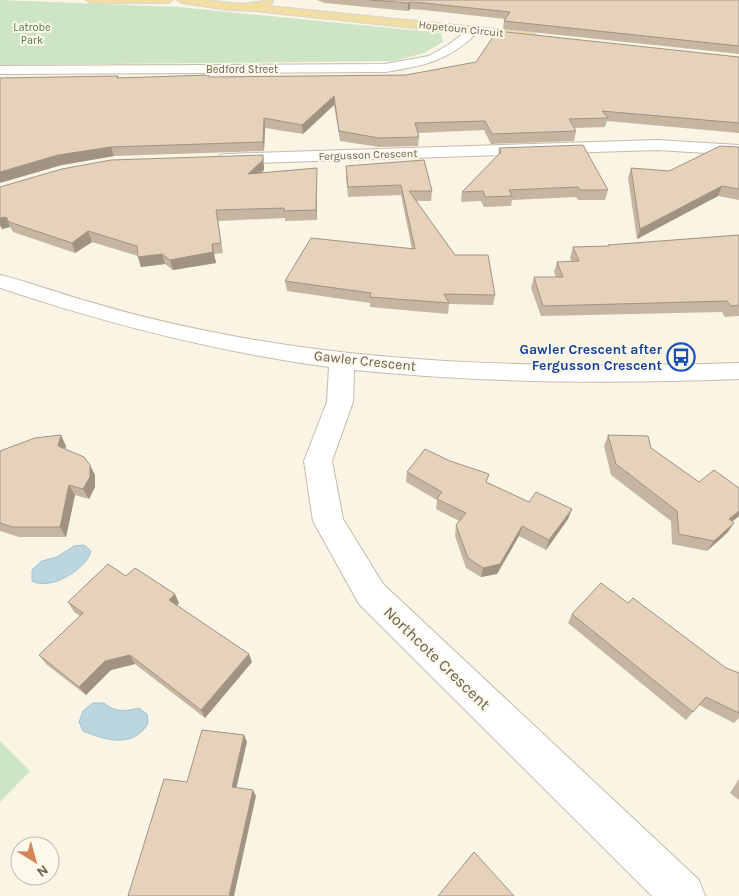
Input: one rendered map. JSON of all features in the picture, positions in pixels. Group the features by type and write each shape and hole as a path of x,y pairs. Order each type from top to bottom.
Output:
{"main road":[{"path":"91,0 168,0"},
{"path":"182,0 200,0"},
{"name":"Hopetoun Circuit","path":"194,0 231,3 242,9 302,11 544,38"},
{"path":"257,8 267,1"},
{"name":"Hopetoun Circuit","path":"267,1 302,11"}],"street":[{"name":"Bedford Street","path":"0,70 385,68 415,63 440,56 456,48 472,30"},
{"name":"Fergusson Crescent","path":"212,159 657,145 739,150"},
{"name":"Gawler Crescent","path":"0,280 124,320 219,341 342,360 520,373 739,370"},
{"name":"Northcote Crescent","path":"342,360 340,402 318,461 328,521 371,594 684,896"}],"green space":[{"name":"Latrobe Park","path":"0,0 178,7 441,33 443,42 424,53 394,61 0,65"},
{"path":"0,741 30,771 0,802"}],"water":[{"path":"84,545 91,551 88,558 75,571 57,581 39,583 32,581 32,570 42,561 57,557 74,546"},
{"path":"93,703 104,703 121,710 139,708 147,714 148,723 142,731 127,739 110,739 83,731 79,722 83,711"}],"building":[{"path":"370,0 739,0 739,46 504,21 510,12 424,3"},
{"path":"497,31 739,57 739,123 602,111 608,118 569,119 576,131 492,134 485,121 415,123 419,137 379,138 339,131 334,96 302,125 264,118 263,142 111,147 58,155 0,172 0,78 406,75 476,62"},
{"path":"583,145 608,190 580,190 578,187 509,190 512,196 485,197 483,191 462,192 501,152 499,148"},
{"path":"720,146 739,147 739,189 722,186 640,229 631,168 669,171"},
{"path":"263,155 263,160 248,174 317,168 316,210 284,211 284,208 216,210 221,243 212,244 213,252 170,260 162,254 138,257 137,246 88,231 72,243 9,222 6,217 0,218 0,187 62,169 111,160"},
{"path":"424,160 432,191 409,191 455,255 488,255 495,295 444,294 449,303 370,297 371,293 285,281 311,238 415,249 401,185 348,187 346,166"},
{"path":"739,235 739,305 731,306 727,301 543,306 534,277 563,277 557,262 579,261 573,247 609,246"},
{"path":"61,435 58,446 84,457 90,465 90,477 83,489 69,485 60,527 12,527 0,523 0,451 35,438"},
{"path":"608,435 648,436 651,448 699,482 714,470 739,488 739,511 729,519 734,523 714,541 679,534 677,511 616,464"},
{"path":"425,449 450,461 489,474 486,482 529,502 536,492 572,509 549,540 522,526 500,564 483,568 468,558 456,525 466,513 437,499 442,492 407,472"},
{"path":"108,564 126,576 135,568 175,594 169,600 249,654 201,710 130,655 105,661 79,687 39,655 83,613 68,602"},
{"path":"601,583 628,603 633,598 726,668 739,673 739,713 706,697 693,712 572,614"},
{"path":"202,730 244,735 232,787 253,790 229,896 128,896 164,779 187,782"},
{"path":"474,852 514,896 438,896"}],"place":[{"name":"Gawler Crescent after Fergusson Crescent","path":"681,357"}]}
